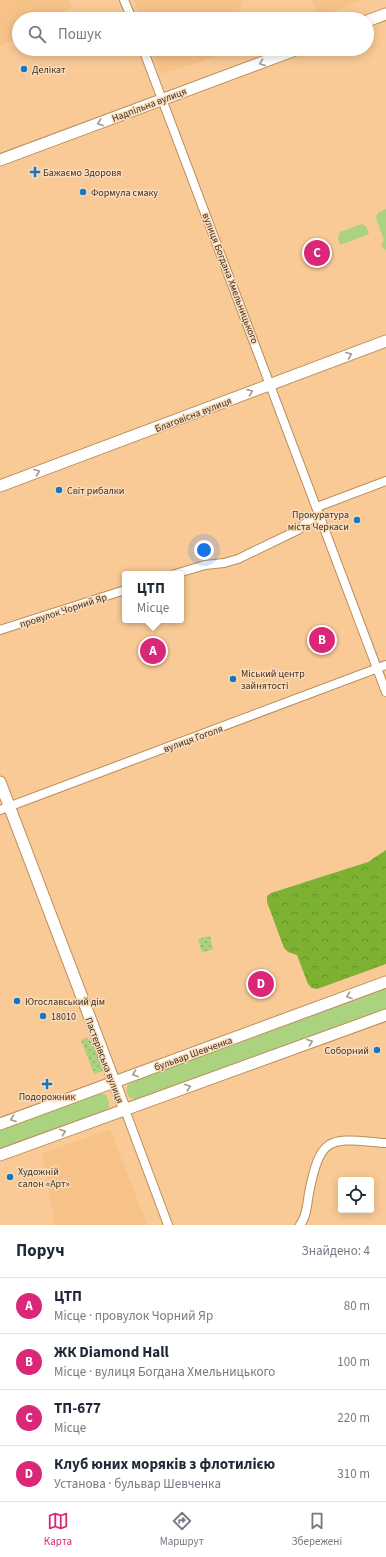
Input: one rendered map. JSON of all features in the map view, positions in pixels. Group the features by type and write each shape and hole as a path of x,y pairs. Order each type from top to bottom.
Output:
{"main road":[{"path":"374,18 386,14"},
{"name":"Надпільна вулиця","path":"0,160 279,56"},
{"name":"Благовісна вулиця","path":"0,486 386,341"},
{"name":"Пастерівська вулиця","path":"0,782 5,808 125,1110"},
{"name":"бульвар Шевченка","path":"0,1124 386,982"},
{"path":"0,1155 386,1015"}],"street":[{"path":"124,0 129,12"},
{"name":"вулиця Богдана Хмельницького","path":"146,56 271,384 386,692"},
{"path":"317,507 386,481"},
{"path":"184,571 205,565 224,563 238,559 298,530 308,521 320,515"},
{"name":"провулок Чорний Яр","path":"0,630 122,591"},
{"name":"вулиця Гоголя","path":"5,808 386,665"},
{"name":"Пастерівська вулиця","path":"125,1110 168,1225"},
{"path":"300,1225 305,1215 317,1163 324,1148 333,1142 341,1140 386,1143"}],"shaded area":[{"path":"0,0 69,0 72,8 62,12 12,12 12,41 0,46"},
{"path":"134,0 242,0 238,12 138,12"},
{"path":"312,0 363,0 331,12 319,12 316,10"},
{"path":"154,56 214,56 197,63 160,74"},
{"path":"110,1129 147,1225 55,1225 42,1154"}],"green space":[{"path":"386,209 386,250 381,246 384,240 376,218 378,213"},
{"path":"362,224 366,226 369,234 340,245 338,237 340,232"},
{"path":"386,850 386,964 317,989 312,988 308,984 297,955 288,952 284,948 267,902 267,896 271,893 368,862"},
{"path":"210,936 213,949 202,953 198,939"},
{"path":"386,989 386,1009 137,1099 132,1099 127,1093 127,1086 131,1082"},
{"path":"87,1038 93,1043 103,1071 94,1074 81,1040"},
{"path":"99,1093 106,1095 109,1102 109,1107 105,1111 0,1149 0,1130"}],"place":[{"name":"Делікат","path":"24,69"},
{"name":"Бажаємо Здоровя","path":"35,172"},
{"name":"Формула смаку","path":"83,192"},
{"name":"ТП-677","path":"317,253"},
{"name":"Світ рибалки","path":"59,490"},
{"name":"Прокуратура міста Черкаси","path":"357,520"},
{"name":"ЖК Diamond Hall","path":"322,640"},
{"name":"ЦТП","path":"153,651"},
{"name":"Міський центр зайнятості","path":"233,679"},
{"name":"Клуб юних моряків з флотилією","path":"261,984"},
{"name":"Югославський дім","path":"17,1001"},
{"name":"18010","path":"43,1016"},
{"name":"Соборний","path":"377,1050"},
{"name":"Подорожник","path":"47,1084"},
{"name":"Художній салон «Арт»","path":"10,1177"}]}
